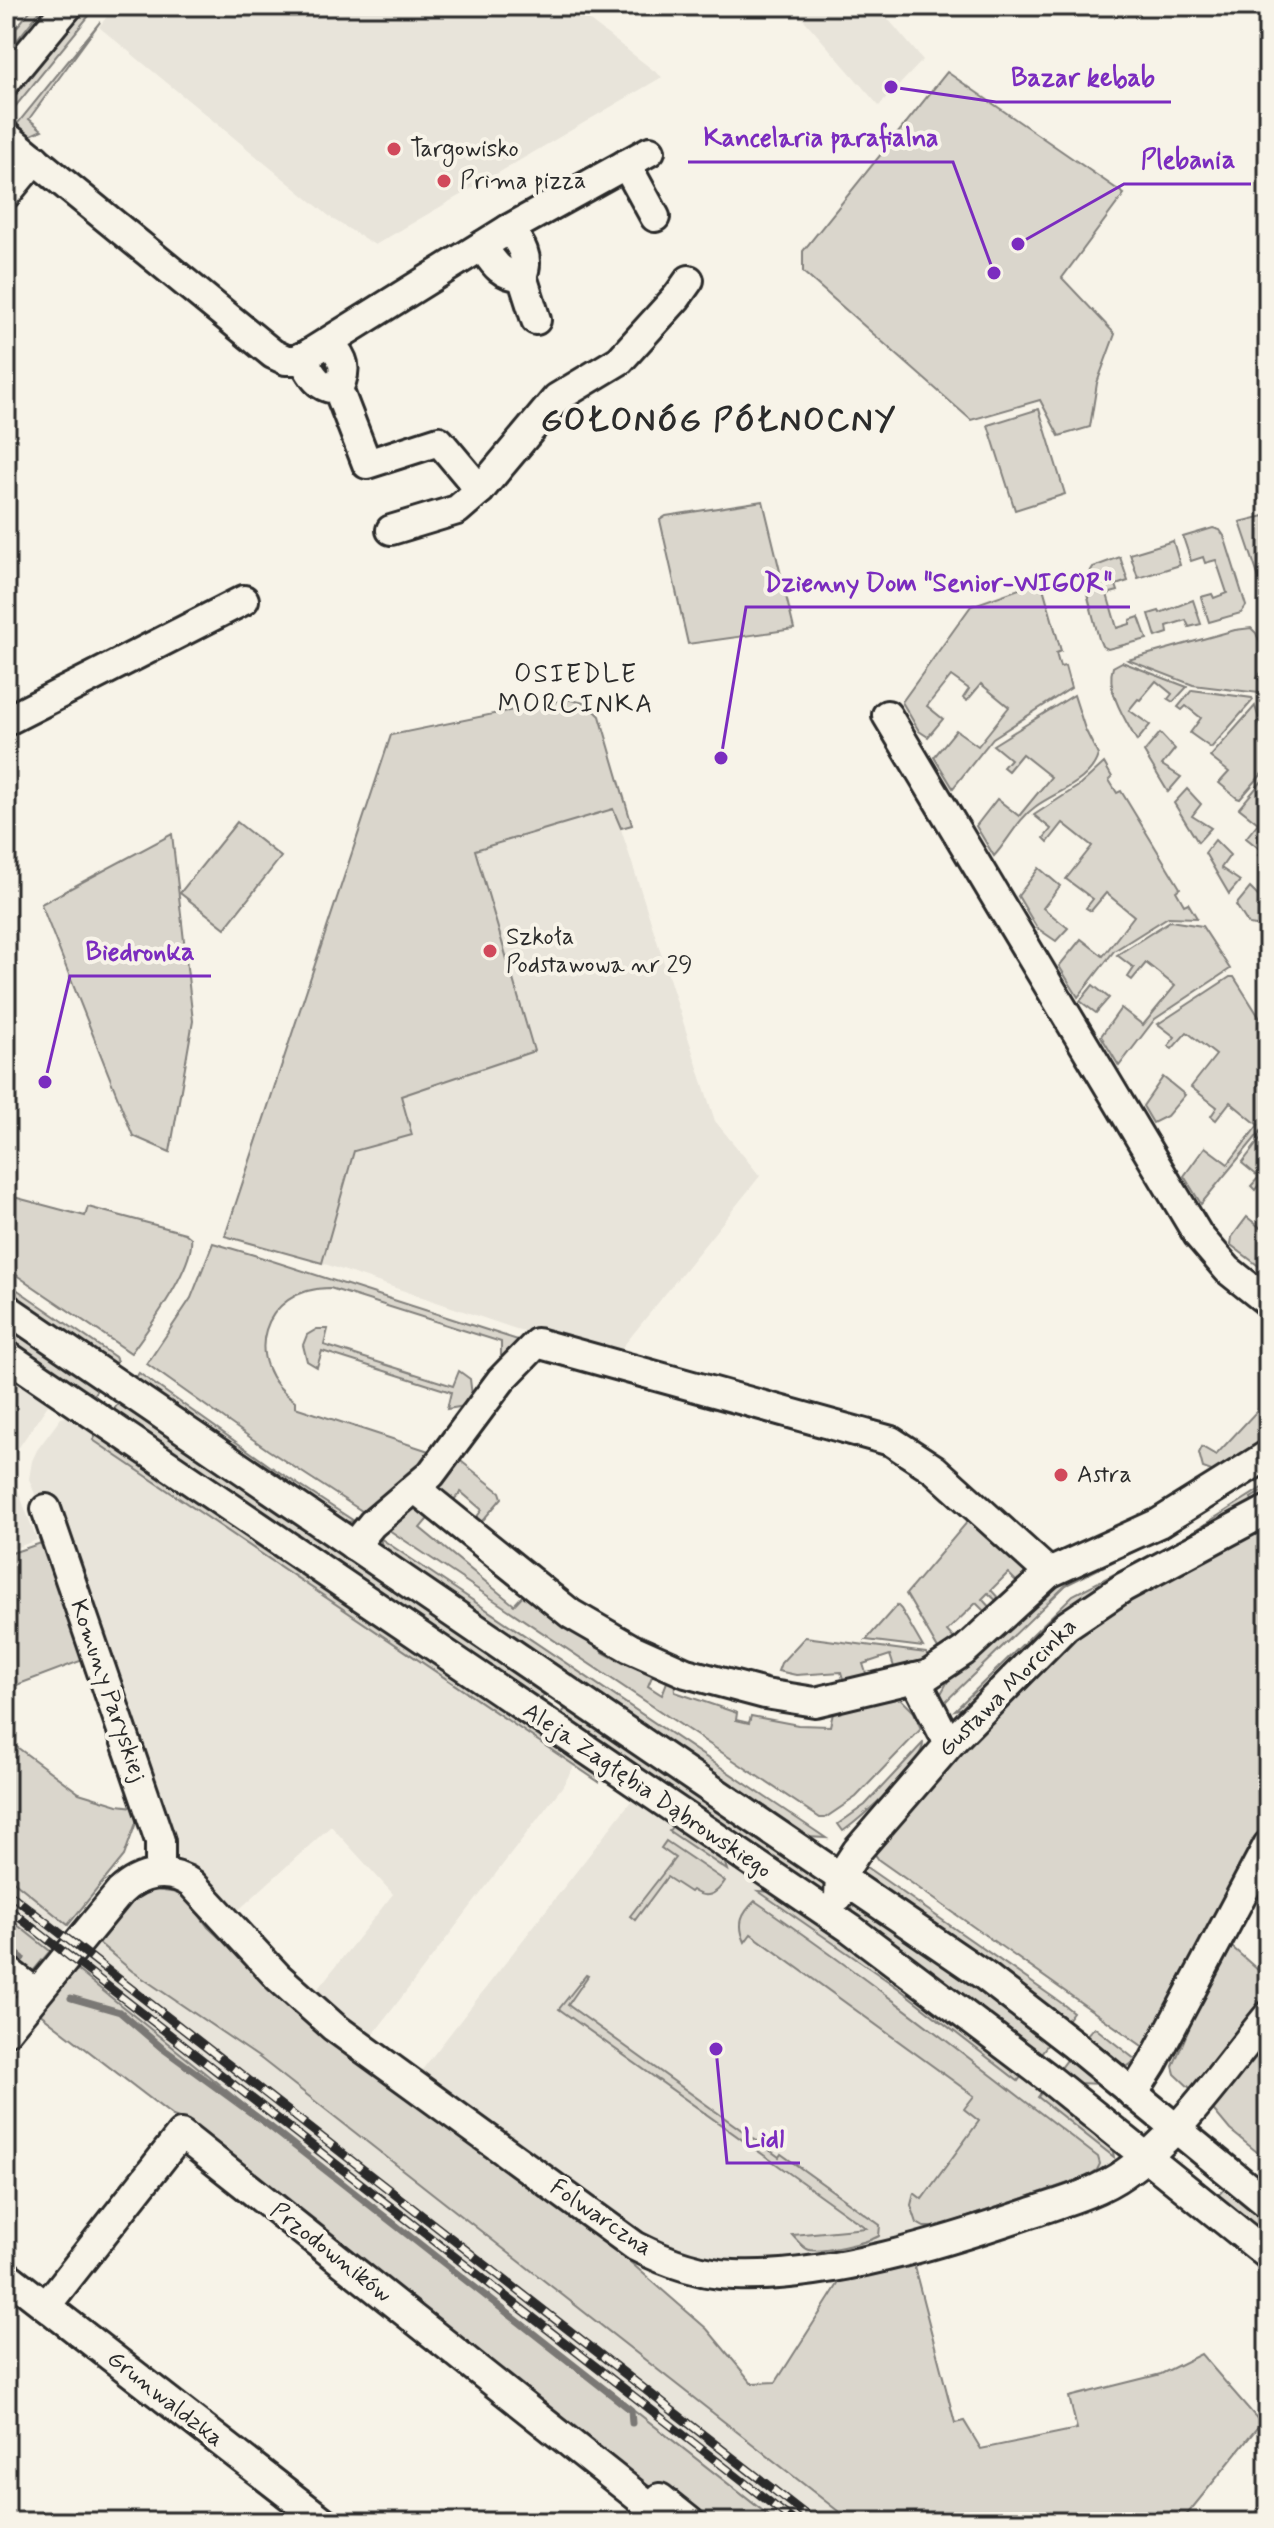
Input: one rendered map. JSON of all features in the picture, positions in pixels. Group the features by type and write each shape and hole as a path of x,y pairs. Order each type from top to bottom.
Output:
{"street":[{"path":"6,81 68,6"},
{"path":"6,136 273,354 286,360 296,360 330,343 509,229 638,158 655,217"},
{"path":"6,194 35,159"},
{"path":"509,229 524,253 526,267 522,276 536,320"},
{"path":"482,246 501,271 522,276"},
{"path":"391,530 457,510 480,490 557,398 620,360 689,280"},
{"path":"330,343 341,355 344,377 338,389 367,464 439,441 480,490"},
{"path":"302,357 324,388 338,389"},
{"path":"6,721 244,600"},
{"path":"887,715 1190,1223 1219,1261 1268,1302"},
{"name":"Aleja Zagłębia Dąbrowskiego","path":"6,1308 985,1976 1268,2204"},
{"path":"354,1546 372,1524 431,1474 501,1380 537,1343 891,1441 934,1469 1049,1573"},
{"name":"Aleja Zagłębia Dąbrowskiego","path":"6,1355 851,1929 1071,2096 1268,2255"},
{"path":"416,1489 571,1614 630,1648 686,1673 777,1697 815,1702 915,1678 943,1667 1049,1573 1159,1523 1268,1455"},
{"name":"Komuny Paryskiej","path":"46,1509 160,1841 151,1876"},
{"name":"Gustawa Morcinka","path":"840,1877 857,1851 952,1741 1047,1643 1079,1615 1124,1587 1268,1510"},
{"path":"915,1678 942,1731 952,1741"},
{"path":"554,1727 549,1713 551,1707 561,1698 575,1695"},
{"path":"1071,2096 1104,2101 1124,2099 1133,2094 1152,2064 1268,1845"},
{"path":"6,2031 120,1892 131,1882 151,1876"},
{"name":"Folwarczna","path":"151,1876 178,1876 192,1884 278,1977 334,2027 635,2246 685,2267 732,2275 782,2274 876,2258 980,2231 1073,2199 1114,2180 1146,2157 1175,2128 1268,2016"},
{"path":"840,1877 841,1914 851,1929"},
{"path":"6,1970 36,1993"},
{"name":"Przodowników","path":"46,2306 181,2134 651,2509"},
{"name":"Grunwaldzka","path":"6,2275 324,2522"},
{"path":"651,2509 690,2522"}],"shaded area":[{"path":"34,6 44,6 6,54 6,40"},
{"path":"88,6 97,6 6,118 6,107"},
{"name":"Targowisko","path":"115,6 602,6 590,21 662,77 375,245 334,220 99,27"},
{"path":"792,6 877,6 923,60 879,106"},
{"path":"100,22 29,119 42,130 29,136 13,129"},
{"path":"947,72 1124,194 1062,278 1115,334 1097,383 1090,427 1059,436 1040,400 971,420 803,272 803,251"},
{"path":"1039,409 1065,494 1015,510 988,425"},
{"path":"763,501 794,629 688,644 660,520 666,516"},
{"path":"1268,515 1268,605 1240,522"},
{"path":"1213,528 1220,530 1224,536 1246,606 1241,613 1209,622 1201,597 1212,594 1214,598 1227,593 1216,560 1205,563 1203,557 1191,561 1183,537"},
{"path":"1173,541 1180,565 1138,578 1130,554"},
{"path":"1120,557 1128,581 1116,585 1118,591 1107,594 1117,628 1139,617 1147,639 1108,649 1102,646 1099,639 1084,582 1093,567"},
{"path":"1039,582 1061,651 1056,653 1060,667 1065,666 1071,688 993,738 953,788 934,757 956,730 978,746 1009,707 981,684 967,701 963,698 969,689 951,676 927,706 943,719 928,737 919,731 902,702 971,606"},
{"path":"1193,600 1201,624 1189,627 1186,620 1167,626 1168,633 1156,637 1149,614"},
{"path":"1251,628 1268,663 1257,678 1266,685 1259,693 1193,685 1128,660 1235,630"},
{"path":"1122,662 1187,687 1173,702 1168,699 1172,694 1156,681 1138,699 1129,710 1150,725 1137,741 1118,705 1112,685 1113,667"},
{"path":"1192,690 1253,700 1211,748 1190,733 1201,718 1186,706 1182,710 1178,707"},
{"path":"1074,695 1085,729 1098,755 1094,764 1071,786 1029,812 994,856 976,826 997,799 1019,816 1051,777 1022,754 1008,771 1003,767 1010,759 993,745"},
{"name":"Szkoła Podstawowa nr 29","path":"567,699 588,704 600,716 632,825 621,829 715,1121 760,1176 617,1354 516,1329 322,1263 225,1236 391,735"},
{"path":"567,699 588,704 600,716 632,825 621,828 613,809 475,850 534,1051 401,1096 412,1135 354,1151 322,1263 225,1236 391,735"},
{"path":"1255,706 1268,749 1268,767 1240,799 1219,783 1229,772 1210,757"},
{"path":"1160,733 1175,749 1162,765 1181,777 1168,792 1144,752"},
{"path":"1104,763 1112,777 1109,780 1117,793 1121,791 1180,888 1176,891 1184,905 1188,903 1197,918 1168,917 1114,951 1078,997 1059,966 1081,939 1103,956 1134,916 1106,893 1091,911 1086,908 1093,899 1066,879 1092,846 1063,823 1048,842 1044,838 1051,829 1034,815 1080,785"},
{"path":"1268,774 1268,850 1262,858 1258,855 1261,850 1246,838 1258,823 1239,808"},
{"path":"1187,789 1201,804 1192,816 1211,828 1198,842 1174,803"},
{"path":"237,822 281,857 225,928 180,893"},
{"path":"172,834 193,1021 170,1152 133,1136 41,904"},
{"path":"1215,840 1230,855 1221,868 1240,881 1229,894 1205,853"},
{"path":"1039,868 1060,886 1043,908 1068,928 1056,941 1037,928 1018,896"},
{"path":"1250,888 1268,903 1268,924 1263,927 1249,925 1236,905"},
{"path":"1170,921 1202,926 1230,969 1155,1019 1119,1066 1101,1036 1121,1008 1143,1025 1175,986 1146,963 1132,980 1128,977 1134,968 1117,955"},
{"path":"1234,977 1268,1031 1268,1119 1201,1204 1184,1176 1205,1147 1228,1164 1258,1125 1230,1102 1216,1120 1211,1116 1217,1107 1191,1087 1216,1055 1187,1032 1172,1049 1168,1046 1175,1037 1158,1024"},
{"path":"1093,985 1109,998 1096,1013 1080,1001"},
{"path":"1163,1077 1185,1095 1167,1116 1153,1123 1143,1106"},
{"path":"1268,1129 1268,1174 1255,1190 1251,1186 1259,1177 1242,1163"},
{"path":"6,1195 85,1216 88,1207 185,1233 191,1238 186,1264 178,1280 131,1353 6,1268"},
{"path":"1247,1217 1268,1234 1268,1273 1231,1245 1232,1237"},
{"path":"213,1243 524,1342 508,1357 501,1358 501,1342 330,1288 307,1291 288,1300 274,1313 266,1330 264,1348 267,1367 278,1385 295,1401 295,1407 432,1452 432,1456 365,1513 268,1450 147,1364 191,1298"},
{"path":"6,1282 115,1357 117,1361 112,1368 6,1295"},
{"path":"6,1321 100,1385 90,1400 6,1343"},
{"path":"317,1329 328,1329 324,1345 453,1386 459,1371 470,1379 472,1396 465,1406 447,1409 451,1392 322,1351 317,1367 307,1361 303,1345 307,1335"},
{"path":"6,1368 46,1400 48,1405 6,1466"},
{"path":"139,1373 354,1521 341,1523 133,1382"},
{"path":"121,1399 547,1693 540,1705 111,1414"},
{"path":"1268,1399 1268,1441 1217,1473 1203,1468 1199,1453 1202,1447 1216,1455"},
{"path":"73,1415 579,1758 562,1787 369,2040 312,1996 393,1894 331,1826 233,1915 173,1852 60,1525 36,1497 29,1479 37,1450 61,1418"},
{"path":"99,1432 599,1771 599,1782 93,1440"},
{"path":"457,1458 500,1492 502,1498 477,1527 472,1523 482,1510 461,1492 449,1505 441,1491 444,1476"},
{"path":"6,1466 37,1540 6,1551"},
{"path":"1268,1484 1268,1488 1251,1498 1254,1504 968,1707 955,1710 1073,1595 1177,1542"},
{"path":"419,1509 431,1515 420,1528 514,1605 525,1593 604,1645 601,1651 623,1663 626,1656 633,1658 631,1665 653,1674 648,1686 662,1695 670,1674 674,1675 675,1692 737,1713 736,1720 749,1723 751,1716 798,1725 830,1726 834,1709 898,1696 914,1712 921,1729 856,1797 825,1818 820,1818 386,1528 410,1510"},
{"path":"974,1514 1025,1566 1024,1580 1020,1585 1008,1573 991,1590 1002,1602 1000,1604 988,1593 982,1599 993,1611 988,1615 976,1603 947,1631 958,1643 941,1654 906,1594"},
{"path":"1268,1523 1268,1817 1145,2048 879,1860 874,1853 872,1840 1049,1657 1094,1619"},
{"path":"1163,1537 1066,1585 942,1705 939,1697 948,1681 1047,1589"},
{"path":"380,1538 826,1838 806,1837 383,1551"},
{"path":"47,1541 83,1660 6,1689 6,1555"},
{"path":"897,1605 901,1609 923,1647 866,1640"},
{"path":"805,1637 926,1653 929,1658 895,1670 890,1655 863,1664 868,1679 845,1686 841,1672 796,1675 778,1671 781,1663"},
{"path":"568,1706 833,1885 830,1901 560,1715"},
{"path":"6,1739 79,1793 134,1807 137,1820 124,1856 68,1925 6,1875"},
{"path":"923,1743 921,1752 903,1776 843,1831 838,1824 865,1805"},
{"path":"635,1796 913,1989 1112,2146 1114,2157 1107,2170 959,2227 773,2267 707,2264 654,2245 418,2075"},
{"path":"673,1825 723,1857 727,1870 669,1831"},
{"path":"666,1841 725,1881 714,1893 706,1895 690,1892 667,1877 635,1920 630,1916 675,1858 661,1848"},
{"path":"859,1862 1073,2012 1064,2024 862,1879 858,1871"},
{"path":"6,1875 68,1925 50,1951 6,1916"},
{"path":"155,1890 179,1893 189,1901 208,1927 283,1998 567,2207 707,2329 752,2383 776,2382 840,2281 913,2262 955,2423 964,2421 981,2449 1077,2429 1069,2397 1161,2374 1201,2354 1261,2423 1181,2522 852,2522 260,2058 132,1971 99,1943 138,1895"},
{"path":"758,1891 776,1892 822,1923 1024,2073 1018,2081 898,1988"},
{"path":"849,1896 1051,2040 1038,2057 854,1916"},
{"path":"755,1901 885,1995 1098,2157 1100,2164 1097,2170 1086,2177 938,2227 924,2227 917,2223 911,2205 914,2193 922,2199 979,2121 964,2109 974,2096 751,1934 745,1942 742,1920"},
{"path":"6,1916 50,1951 29,1976 6,1959"},
{"path":"99,1943 132,1971 260,2058 852,2522 777,2522 77,1970"},
{"path":"1232,1947 1268,1979 1268,1999 1192,2090 1175,2074 1173,2066 1197,2010"},
{"path":"77,1970 777,2522 702,2522 637,2492 204,2143 189,2121 173,2116 39,2013"},
{"path":"586,1975 568,2005 779,2157 781,2154 880,2225 879,2236 832,2249 813,2250 803,2246 792,2235 866,2228 559,2009"},
{"path":"1094,2027 1136,2060 1124,2069 1083,2039"},
{"path":"1268,2033 1268,2161 1230,2130 1210,2106"},
{"path":"1070,2056 1102,2084 1076,2083 1058,2072"},
{"path":"1044,2089 1112,2146 1114,2157 1038,2097"},
{"path":"1228,2184 1268,2217 1268,2242 1215,2199"}],"waterway":[{"path":"6,1946 22,1958"},
{"path":"71,1998 120,2012 162,2048 268,2125 631,2410 632,2423"}],"railway":[{"path":"6,1891 815,2522"},
{"path":"6,1907 795,2522"}],"place":[{"name":"Bazar kebab","path":"891,87"},
{"name":"Targowisko","path":"394,149"},
{"name":"Prima pizza","path":"444,181"},
{"name":"Plebania","path":"1018,244"},
{"name":"Kancelaria parafialna","path":"994,273"},
{"name":"Dzienny Dom \"Senior-WIGOR\"","path":"721,758"},
{"name":"Szkoła Podstawowa nr 29","path":"490,951"},
{"name":"Biedronka","path":"45,1082"},
{"name":"Astra","path":"1061,1475"},
{"name":"Lidl","path":"716,2049"}],"district":[{"name":"GOŁONÓG PÓŁNOCNY","path":"719,421"},
{"name":"OSIEDLE MORCINKA","path":"576,690"}]}
